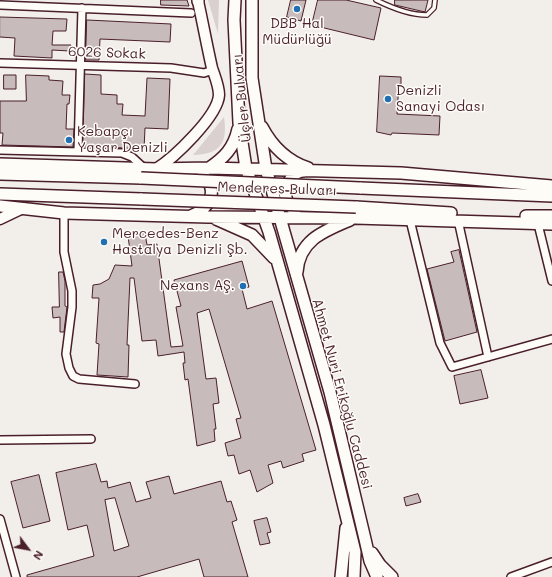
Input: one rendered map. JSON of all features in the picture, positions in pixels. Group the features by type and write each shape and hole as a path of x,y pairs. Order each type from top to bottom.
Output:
{"main road":[{"name":"Üçler Bulvarı","path":"235,0 234,20 239,123 246,168 264,217"},
{"name":"Üçler Bulvarı","path":"252,0 252,78 266,169 279,218"},
{"path":"258,120 269,140 278,150 301,166 314,170"},
{"path":"208,168 225,156 232,148 239,123"},
{"path":"0,164 147,172 208,168 246,168 401,173 552,186"},
{"path":"191,216 201,212 207,206 211,190 205,178 193,169"},
{"path":"307,218 296,212 287,202 284,193 293,176 300,171 314,170"},
{"name":"Menderes Bulvarı","path":"0,174 147,172 360,188 552,196"},
{"name":"Menderes Bulvarı","path":"0,194 142,199 355,212 552,216"},
{"path":"0,206 25,207 64,213 208,217 307,218 355,212 410,220 458,220 552,224"},
{"path":"297,279 299,258 311,240 355,212"},
{"path":"208,217 244,230 252,235 264,245 278,263"},
{"name":"Ahmet Nuri Erikoğlu Caddesi","path":"264,217 324,425 347,515 356,552 354,577"},
{"name":"Ahmet Nuri Erikoğlu Caddesi","path":"279,218 330,392 370,561 377,577"},
{"path":"341,577 347,515"},
{"path":"365,539 375,559 392,577"}],"street":[{"path":"0,150 122,153 132,157 147,172 177,154 214,108 219,94 213,70 214,48 200,0"},
{"path":"0,5 191,13"},
{"path":"78,151 82,8"},
{"name":"6026 Sokak","path":"0,63 171,68 204,73 213,70"},
{"path":"0,219 25,207"},
{"path":"64,213 64,252 72,296 71,328 66,354 69,368 73,376 79,379 135,384"},
{"path":"410,220 440,343 452,367 552,339"},
{"path":"458,220 488,357"},
{"path":"538,224 552,281"},
{"path":"0,440 91,439"},
{"path":"0,519 16,577"},
{"path":"511,577 552,562"}],"lane":[{"path":"376,0 393,8 418,15 427,15 434,8 435,0"}],"shaded area":[{"path":"208,0 219,0 218,34"},
{"path":"224,117 225,134 220,146 216,150 210,152 193,155"}],"building":[{"path":"161,0 187,0 189,6 161,5"},
{"name":"DBB Hal Müdürlüğü","path":"291,0 306,0 301,21 287,17"},
{"path":"318,0 346,0 381,8 374,40 312,25"},
{"path":"395,0 428,0 425,12 395,5"},
{"path":"0,17 67,19 66,31 53,31 52,45 71,45 70,51 52,50 52,58 14,56 15,38 0,37"},
{"path":"87,20 171,24 170,42 100,39 99,60 86,60"},
{"path":"85,74 101,75 101,94 117,95 117,104 123,104 122,115 145,116 147,78 170,79 168,129 145,128 144,149 83,146"},
{"path":"4,75 16,75 16,89 4,89"},
{"path":"26,75 49,76 49,80 63,81 62,95 70,95 69,104 67,104 66,129 74,129 73,147 2,145 3,133 0,133 0,101 26,101"},
{"name":"Denizli Sanayi Odası","path":"380,76 401,77 401,84 399,84 397,114 440,116 439,135 392,133 391,135 377,132"},
{"path":"145,233 147,245 157,244 171,347 183,346 176,307 181,306 174,280 242,261 249,287 242,289 247,309 272,301 316,450 302,454 304,461 283,468 281,461 268,465 273,483 257,492 250,470 239,474 234,455 228,456 225,443 241,438 236,419 241,418 209,309 197,313 206,379 216,378 219,403 213,404 216,429 214,429 215,441 197,446 188,379 185,380 183,363 185,363 184,352 158,356 156,340 142,341 134,278 130,278 127,345 129,345 128,377 97,375 99,344 96,343 99,298 92,298 93,285 100,284 109,279 115,265 132,266 128,236"},
{"path":"459,250 477,332 445,341 427,269 454,262 451,252"},
{"path":"59,272 63,272 65,281 65,306 67,307 64,332 60,332 60,317 53,318 52,307 59,307"},
{"path":"481,370 488,398 460,404 454,376"},
{"path":"96,464 101,482 107,481 108,488 130,482 136,502 151,498 146,482 169,476 174,494 221,481 227,502 231,501 237,520 232,522 248,577 204,577 199,559 137,577 27,577 27,575 94,556 87,525 68,530 56,473","holes":["115,498 129,546 114,551 105,500"]},
{"path":"39,475 50,521 23,528 11,482"},
{"path":"418,494 421,502 406,506 404,498"},
{"path":"267,518 271,532 267,533 270,543 260,545 254,521"}],"place":[{"name":"DBB Hal Müdürlüğü","path":"297,9"},
{"name":"Denizli Sanayi Odası","path":"388,99"},
{"name":"Kebapçı Yaşar Denizli","path":"69,140"},
{"name":"Mercedes-Benz Hastalya Denizli Şb.","path":"104,242"},
{"name":"Nexans AŞ.","path":"243,286"}]}
